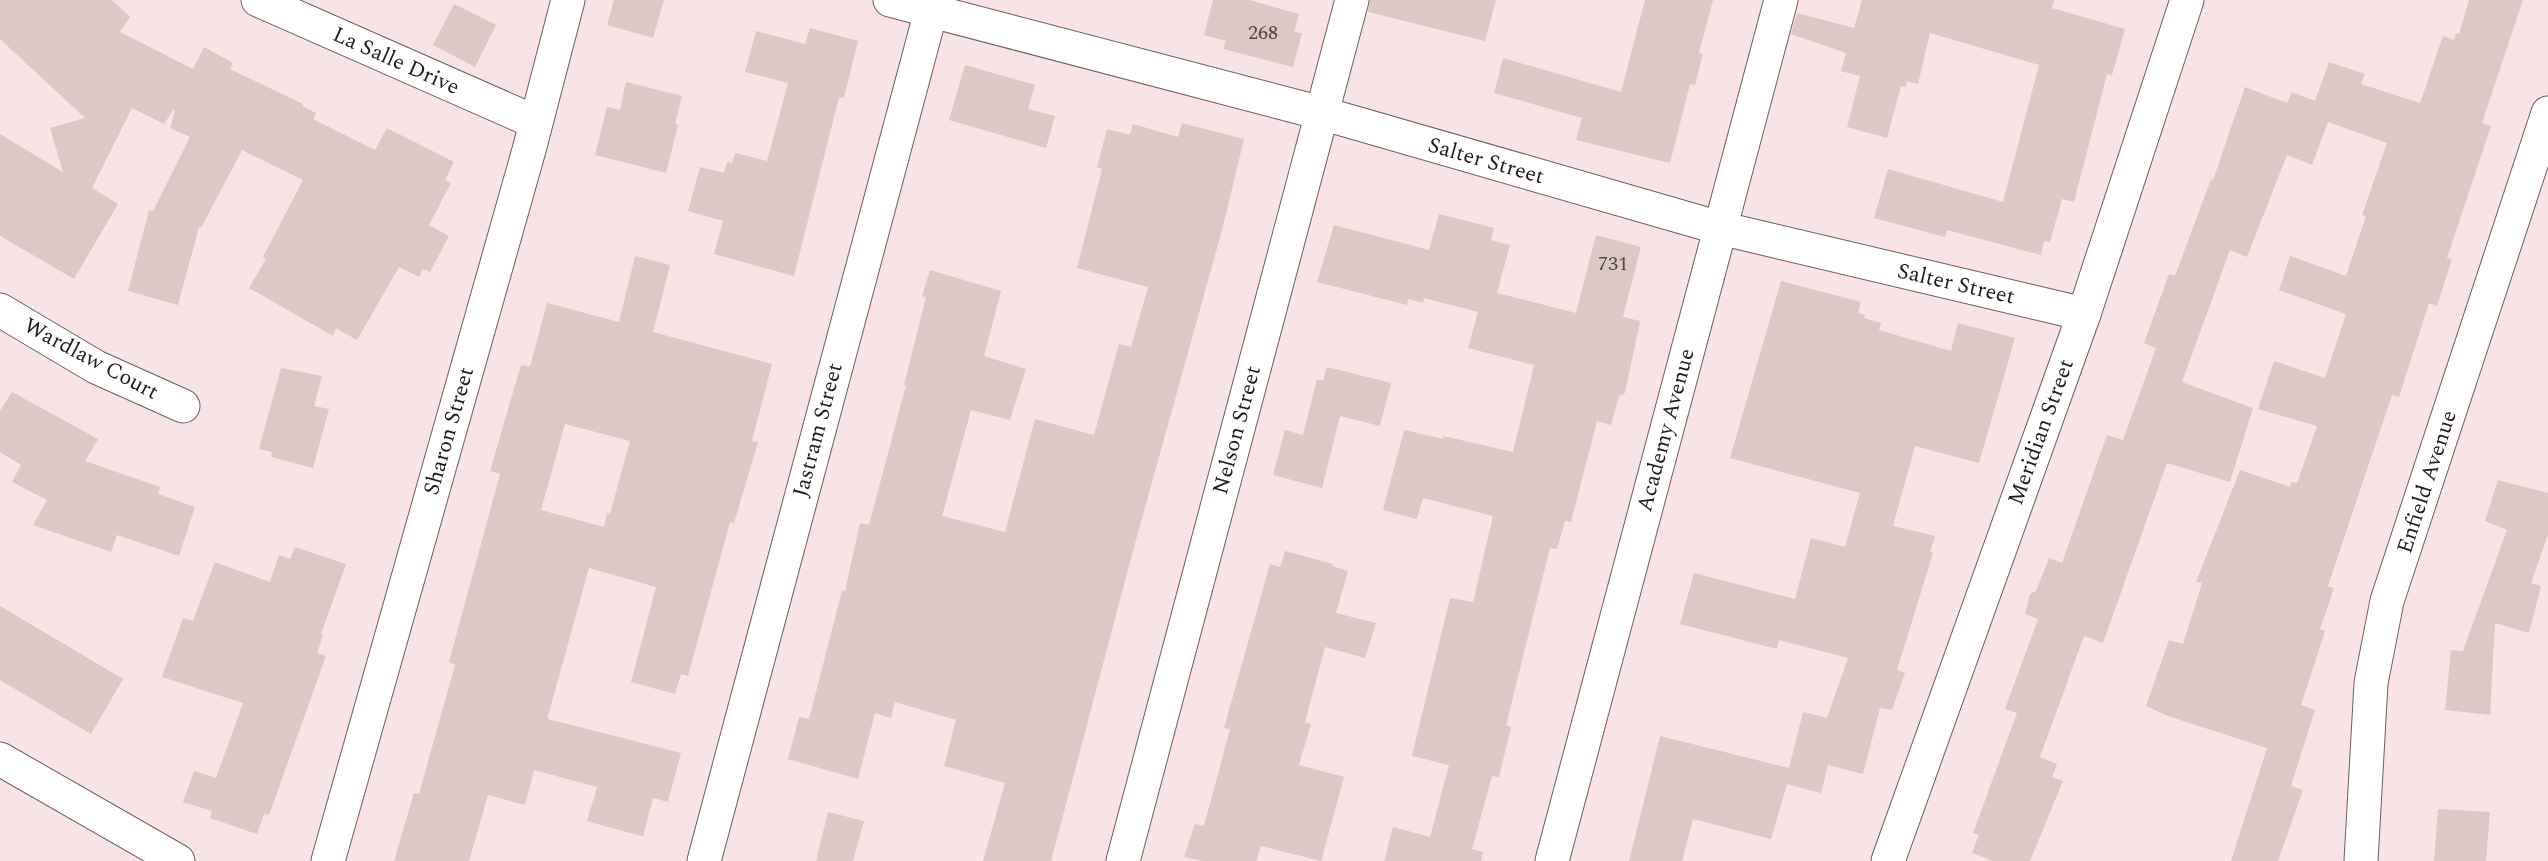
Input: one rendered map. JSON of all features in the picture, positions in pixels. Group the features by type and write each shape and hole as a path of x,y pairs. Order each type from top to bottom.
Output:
{"street":[{"name":"La Salle Drive","path":"258,0 535,122"},
{"name":"Sharon Street","path":"328,861 529,150 568,0"},
{"name":"Salter Street","path":"890,0 932,5 1321,113 1720,228 2084,314"},
{"name":"Nelson Street","path":"1123,861 1352,0"},
{"name":"Academy Avenue","path":"1552,861 1781,0"},
{"name":"Meridian Street","path":"1887,861 2084,314 2187,0"},
{"name":"Jastram Street","path":"704,861 932,5"},
{"name":"Enfield Avenue","path":"2361,861 2371,683 2387,602 2548,113"},
{"name":"Wardlaw Court","path":"0,310 115,377 183,406"},
{"path":"0,759 178,861"}],"building":[{"path":"0,0 112,0 130,17 120,32 193,69 204,47 233,63 230,69 303,104 302,106 316,113 313,119 375,150 387,128 454,162 445,180 451,183 429,225 449,236 430,272 423,269 419,277 399,267 357,340 336,328 333,336 249,288 266,259 263,257 303,180 242,150 201,228 199,227 178,305 128,291 149,210 153,211 190,137 170,128 175,110 164,124 132,108 92,188 118,204 74,279 0,236 0,134 63,172 50,128 85,118 0,39"},
{"path":"614,0 664,0 653,38 607,25"},
{"path":"1213,0 1249,0 1299,14 1294,32 1302,33 1293,67 1223,49 1226,41 1204,35"},
{"path":"1370,0 1496,0 1485,41 1368,12"},
{"path":"1645,0 1713,0 1699,53 1703,54 1695,85 1690,84 1670,163 1576,140 1582,118 1494,93 1503,58 1621,92"},
{"path":"1862,0 2054,0 2052,8 2125,29 2112,75 2107,74 2074,202 2062,199 2050,242 2044,241 2041,255 1947,230 1945,237 1874,218 1888,169 2003,202 2039,65 1930,33 1918,84 1907,81 1906,87 1901,86 1887,138 1847,127 1860,76 1841,71 1846,53 1791,34 1797,13 1854,28"},
{"path":"2469,0 2523,0 2482,123 2491,126 2447,258 2452,259 2437,306 2429,303 2399,397 2392,395 2328,586 2334,588 2320,629 2325,631 2301,705 2315,710 2291,786 2303,790 2278,861 2231,861 2267,748 2168,716 2146,706 2169,640 2183,644 2202,583 2196,582 2240,470 2290,487 2292,482 2297,483 2317,426 2258,409 2274,361 2325,378 2346,314 2279,290 2290,256 2346,276 2366,216 2362,215 2387,143 2328,122 2312,165 2287,155 2247,257 2230,250 2182,382 2253,408 2230,482 2167,463 2103,643 2084,636 2040,757 2057,764 2052,777 2063,781 2030,861 1993,861 1972,853 1979,835 1973,833 2017,713 2005,709 2038,619 2025,614 2030,594 2036,591 2049,558 2062,563 2107,435 2123,440 2156,348 2144,343 2169,274 2175,276 2211,179 2213,180 2245,87 2287,103 2292,92 2315,101 2329,62 2365,74 2361,84 2420,103 2443,36 2454,40 2456,33 2459,34"},
{"path":"454,4 496,25 475,67 433,45"},
{"path":"810,28 858,41 844,98 839,97 794,276 714,254 723,221 688,211 700,167 724,173 727,162 732,163 735,153 767,161 788,83 745,72 756,31 805,44"},
{"path":"965,65 1035,85 1028,109 1055,116 1046,148 949,120"},
{"path":"626,82 682,96 675,124 678,125 666,173 595,155 607,107 620,110"},
{"path":"1182,123 1244,139 1222,230 1131,558 1051,861 983,861 1005,783 944,766 956,720 895,702 891,718 875,713 858,779 788,759 799,717 809,719 842,591 845,591 860,523 869,525 906,385 904,385 926,297 922,296 930,270 1001,291 984,356 1026,369 1010,420 971,410 942,516 1005,532 1035,419 1094,435 1119,344 1131,347 1148,287 1077,268 1102,169 1097,167 1107,129 1130,135 1133,124 1178,137"},
{"path":"1439,214 1494,228 1491,240 1510,245 1497,293 1576,313 1596,235 1641,247 1623,317 1640,321 1625,393 1619,396 1611,425 1597,421 1571,522 1565,521 1557,549 1550,548 1506,725 1511,727 1499,777 1492,776 1472,849 1483,852 1481,861 1384,861 1393,827 1430,837 1449,765 1412,756 1450,598 1473,602 1493,516 1423,498 1417,519 1383,510 1404,430 1443,439 1443,436 1513,452 1534,365 1468,348 1478,312 1424,298 1423,303 1408,299 1407,305 1317,282 1334,225 1429,250"},
{"path":"635,256 670,265 653,332 772,364 752,441 758,442 734,523 730,522 688,676 681,674 675,694 631,682 656,587 589,568 548,716 548,719 681,753 668,802 653,798 643,836 626,832 587,821 597,787 534,770 525,805 488,795 469,861 394,861 414,793 419,794 455,665 449,662 500,474 490,471 521,365 530,367 547,303 619,322","holes":["565,424 630,441 610,514 607,513 604,527 541,510"]},
{"path":"1781,281 1861,302 1858,313 1865,315 1864,318 1881,323 1879,330 1951,351 1958,323 2015,338 1979,463 1915,446 1893,526 1935,536 1930,552 1933,553 1897,670 1905,673 1892,710 1880,708 1863,774 1828,765 1821,793 1787,784 1771,839 1693,819 1682,861 1629,861 1660,736 1789,768 1803,712 1827,718 1848,658 1779,640 1777,649 1680,624 1694,573 1795,599 1811,538 1845,547 1860,493 1730,458"},
{"path":"1327,367 1391,383 1380,426 1340,416 1322,488 1273,475 1285,430 1303,435 1317,379 1323,381"},
{"path":"281,368 322,376 314,406 329,409 313,468 271,457 272,452 259,449"},
{"path":"12,392 98,439 85,461 160,487 158,494 195,507 179,556 117,535 111,552 33,525 47,500 12,482 21,465 0,452 0,411"},
{"path":"2498,480 2548,493 2548,535 2531,583 2541,586 2529,633 2495,623 2490,715 2445,710 2451,650 2463,651 2507,530 2485,521"},
{"path":"295,547 346,564 321,634 323,635 317,653 326,656 269,815 264,814 257,834 210,818 212,811 183,802 194,771 216,778 243,703 162,677 183,618 193,621 215,562 270,582 279,555 290,559"},
{"path":"1285,551 1333,564 1332,566 1348,571 1336,613 1376,623 1365,658 1325,647 1305,722 1311,724 1299,765 1344,777 1321,861 1261,846 1256,861 1203,861 1184,857 1195,824 1204,826 1230,729 1224,728 1270,564 1280,567"},
{"path":"0,606 123,679 91,734 0,680"},
{"path":"2438,809 2490,812 2486,861 2434,861"},
{"path":"828,812 864,821 853,861 816,861"}]}
